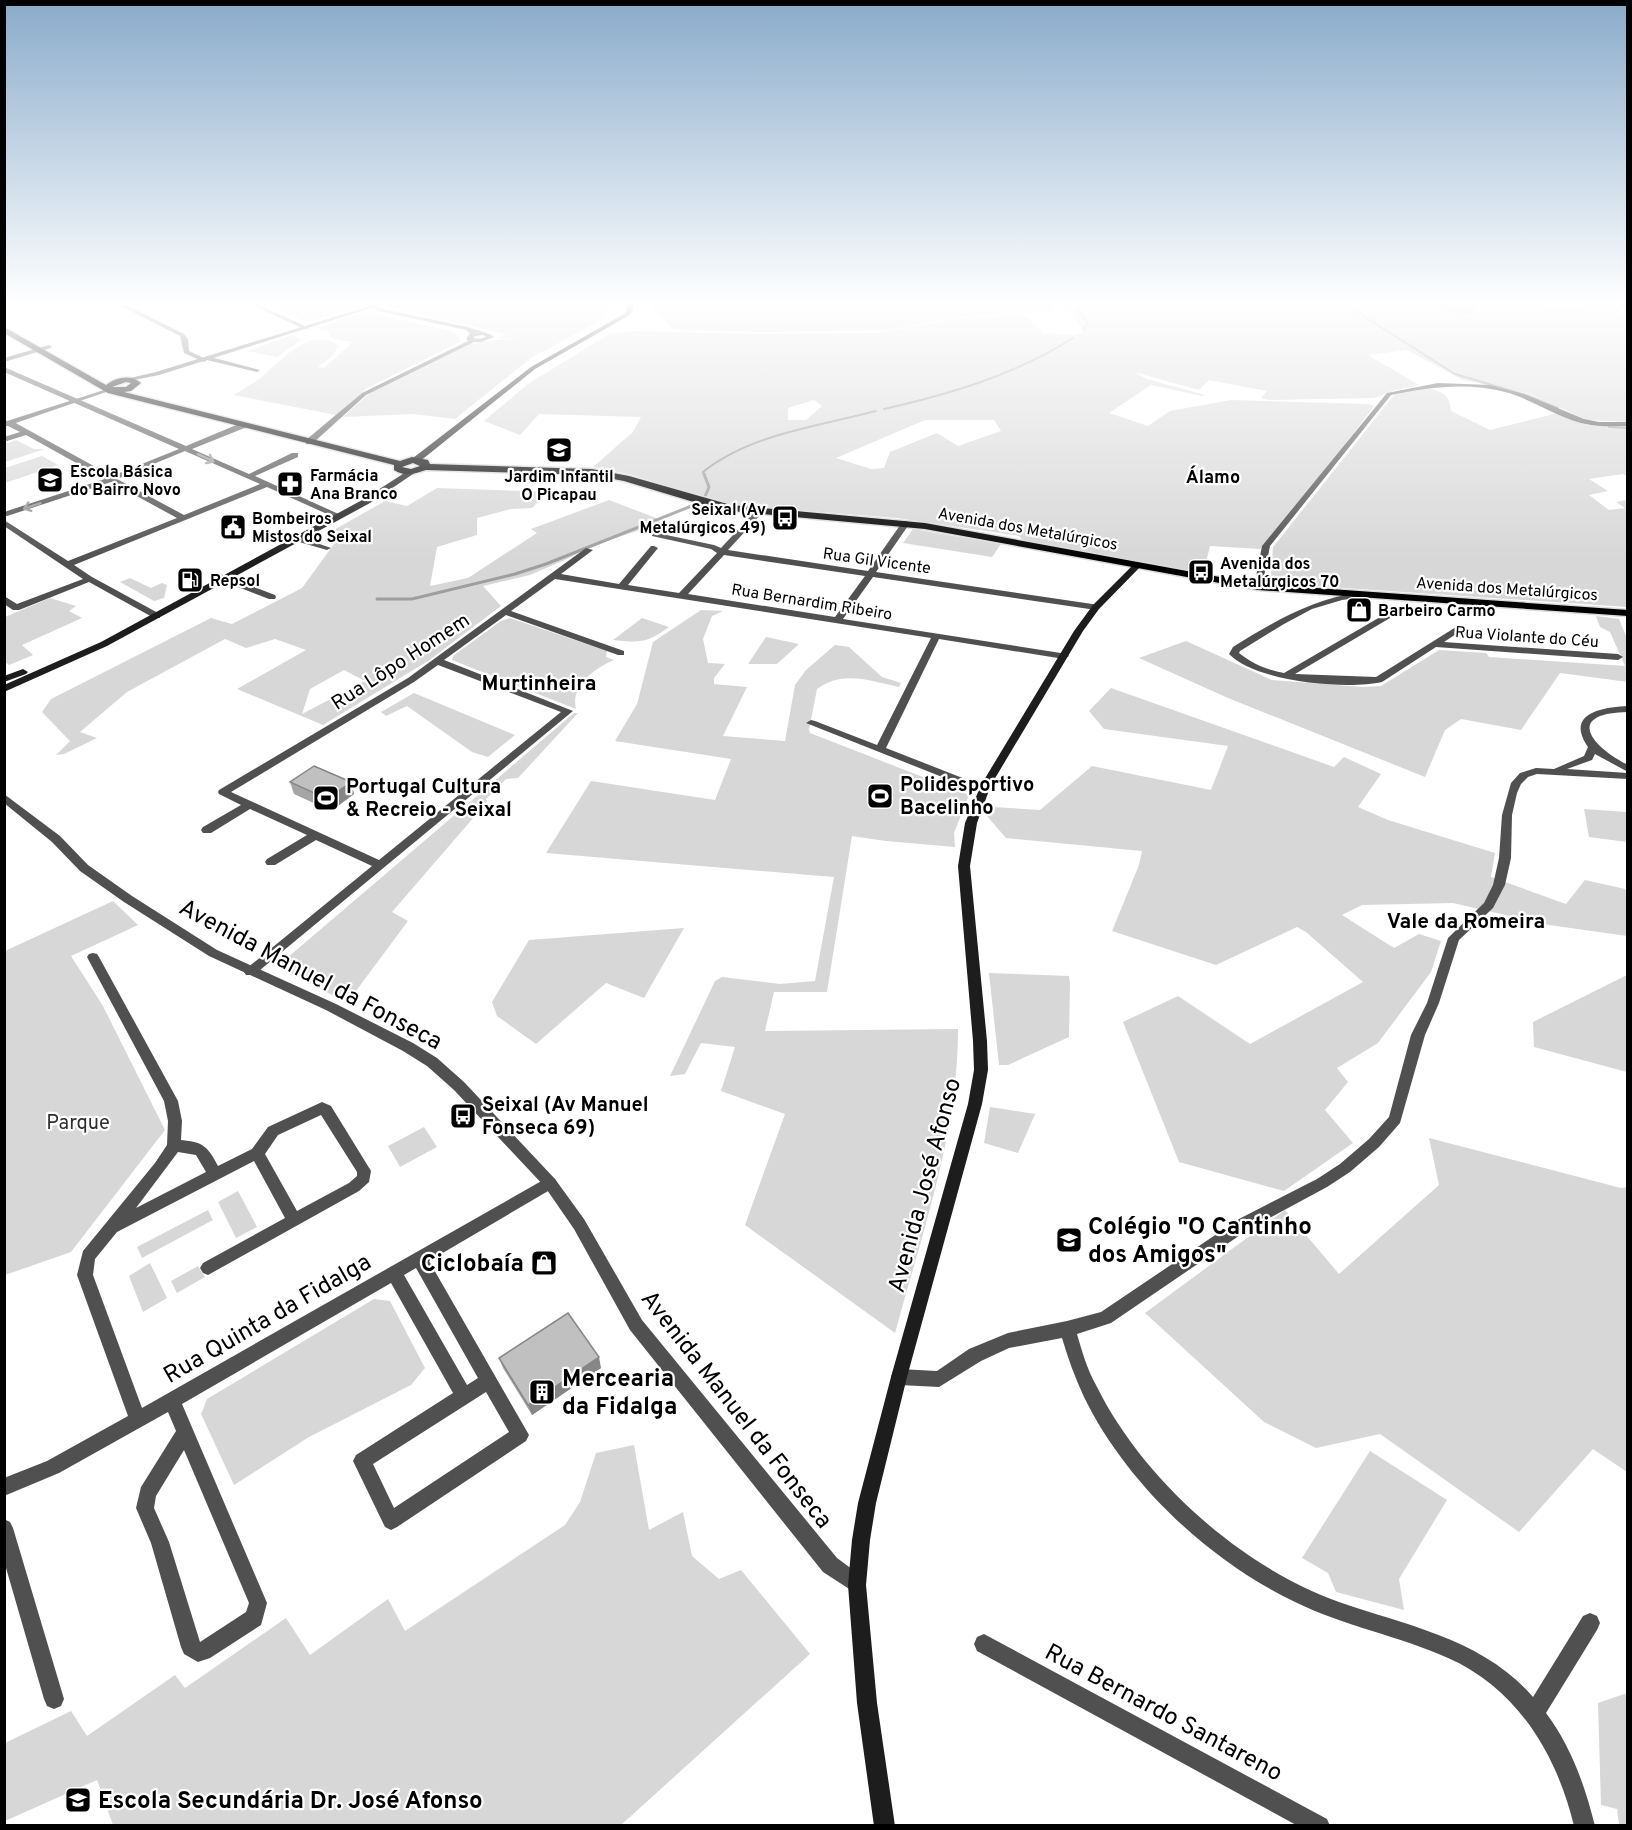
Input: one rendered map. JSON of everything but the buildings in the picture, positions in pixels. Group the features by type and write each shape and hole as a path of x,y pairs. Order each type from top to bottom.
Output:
{"main road":[{"path":"110,389 398,466 421,463"},
{"path":"136,389 137,394 148,400"},
{"path":"335,514 381,493 412,472 469,415 500,389"},
{"path":"461,424 505,389"},
{"name":"Avenida dos Metalúrgicos","path":"421,463 592,472 626,478 715,505 906,523 1258,587 1628,613"},
{"path":"398,466 402,471 412,472"},
{"path":"4,689 104,644 153,614 293,538 376,487 398,466"},
{"name":"Avenida José Afonso","path":"885,1826 867,1703 856,1586 867,1503 899,1377 975,1104 981,1070 964,866 970,824 984,790 1064,656 1096,607 1138,565"},
{"path":"4,679 153,614"}],"street":[{"path":"50,389 335,514"},
{"path":"7,424 108,389"},
{"path":"311,442 364,394 373,389"},
{"path":"1258,587 1266,546 1358,434 1382,400 1389,394 1406,389"},
{"path":"1499,389 1521,394 1576,419 1593,423 1628,424"},
{"path":"7,424 183,518"},
{"path":"4,515 110,479 244,425"},
{"path":"4,440 25,433"},
{"path":"248,477 295,455"},
{"path":"67,565 265,484"},
{"path":"681,596 760,511"},
{"path":"4,522 89,579 153,614"},
{"path":"838,620 906,523"},
{"name":"Rua Gil Vicente","path":"655,534 714,547 721,552 1096,607"},
{"path":"293,538 327,548"},
{"path":"622,586 654,548"},
{"name":"Rua Lôpo Homem","path":"250,804 223,792 437,662 590,550"},
{"name":"Rua Bernardim Ribeiro","path":"555,576 1064,656"},
{"path":"220,577 272,597"},
{"path":"4,599 16,608 89,579"},
{"name":"Rua Violante do Céu","path":"1309,606 1318,592"},
{"name":"Rua Violante do Céu","path":"1360,595 1332,598 1309,606 1236,649 1234,654 1241,661 1271,674 1338,680 1380,680 1456,630"},
{"path":"506,612 621,653"},
{"path":"1287,675 1387,616"},
{"path":"880,750 936,636"},
{"name":"Rua Violante do Céu","path":"1434,644 1618,657"},
{"path":"250,972 568,711 437,662"},
{"path":"1628,710 1604,712 1589,719 1584,726 1584,733 1593,747 1628,769"},
{"path":"811,723 984,790"},
{"path":"1556,770 1588,758 1593,747"},
{"path":"899,1377 939,1379 975,1355 1008,1341 1106,1318 1244,1224 1322,1183 1345,1168 1395,1119 1418,1035 1432,1003 1454,938 1489,905 1499,885 1505,858 1507,814 1516,783 1524,775 1530,773 1556,770 1628,776"},
{"name":"Avenida Manuel da Fonseca","path":"4,797 42,827 84,868 104,883 213,953 250,972 331,1007 432,1062 478,1106 550,1183 579,1224 636,1325 830,1565 856,1586"},
{"path":"207,830 250,804 380,865"},
{"path":"271,862 316,835"},
{"path":"93,957 171,1101 175,1121 174,1146 160,1167 88,1256 85,1275 138,1420"},
{"path":"108,1230 257,1153 273,1131 322,1108 326,1110 364,1171 364,1178 354,1187 208,1268"},
{"path":"174,1146 196,1146 201,1149 215,1174"},
{"path":"257,1153 294,1220"},
{"name":"Rua Quinta da Fidalga","path":"4,1487 53,1467 138,1420 550,1183"},
{"path":"419,1258 520,1435 391,1521 362,1461 488,1381"},
{"path":"394,1273 464,1396"},
{"path":"1067,1329 1089,1391 1126,1449 1152,1481 1205,1532 1257,1570 1299,1595 1344,1615 1458,1652 1484,1666 1510,1687 1534,1714 1566,1765 1585,1826"},
{"path":"172,1401 258,1603 254,1618 203,1652 198,1652 191,1647 160,1542 145,1508 147,1493 185,1432"},
{"path":"4,1528 54,1699"},
{"path":"1534,1714 1590,1623"},
{"name":"Rua Bernardo Santareno","path":"984,1644 1312,1823"}],"green space":[{"path":"243,389 365,389 336,415 234,395"},
{"path":"492,389 455,419 413,414 343,417 372,391"},
{"path":"522,389 1144,389 1109,413 1148,426 1170,411 1231,400 1374,406 1326,470 1260,549 1210,546 1203,574 1023,540 1019,536 1007,534 897,518 733,505 633,475 593,467 633,432 641,417 539,414 520,435 484,421","holes":["814,400 822,406 806,420 788,420 788,408","925,420 994,420 1001,431 958,446 937,433 890,452 884,468 871,469 836,458"]},
{"path":"1171,389 1185,389 1205,395"},
{"path":"1259,389 1398,389 1374,398 1269,400 1261,398 1267,391"},
{"path":"1433,389 1440,392 1446,396 1451,411 1490,430 1558,413 1588,425 1627,426 1627,476 1623,474 1589,479 1608,491 1589,495 1609,510 1625,508 1616,502 1627,500 1627,607 1270,583 1273,547 1395,394 1407,390"},
{"path":"1507,389 1627,389 1627,422 1587,420 1529,394"},
{"path":"16,440 34,449 45,449 5,462 5,444"},
{"path":"42,456 58,465 5,483 5,468"},
{"path":"437,488 549,492 532,508 511,509 477,518 477,535 437,547 430,586 468,578 537,533 531,529 609,500 656,518 661,523 589,547 530,575 483,586 501,606 428,661 323,725 237,689 306,650 275,639 246,648 225,639 127,692 80,732 97,738 64,754 56,755 70,741 42,712 51,699 211,618 232,624 302,588 334,544 325,535 385,501 407,506","holes":["344,670 365,681 302,714 310,689"]},
{"path":"913,529 1001,544 992,557 903,543"},
{"path":"130,578 151,588 162,583 167,585 164,598 154,601 120,582"},
{"path":"50,598 76,606 69,611 82,618 22,645 33,655 9,665 5,662 5,617"},
{"path":"701,610 723,611 712,616 703,639 708,663 725,664 714,678 714,684 747,687 723,736 785,741 795,685 806,670 835,645 849,647 882,677 901,683 899,687 847,678 827,683 817,689 810,733 969,795 954,833 955,847 852,836 827,992 774,992 765,1031 958,1029 952,1107 945,1145 927,1221 895,1333 745,1225 785,1114 721,1091 735,1047 701,1043 685,1074 670,1076 715,981 722,977 780,984 815,981 834,877 546,853 591,781 715,800 731,759 615,741 637,704 653,642"},
{"path":"1596,616 1619,619 1627,638 1628,682 1560,673 1521,730 1461,719 1445,730 1425,777 1228,698 1139,658 1186,641 1272,680 1363,687 1381,686 1439,650 1486,653 1489,657 1625,666 1610,632 1600,627"},
{"path":"510,618 607,651 606,657 614,660 592,673 580,685 575,701 576,709 452,660 453,656 501,621"},
{"path":"642,618 669,627 643,641 613,640"},
{"path":"766,637 799,644 777,664 748,664"},
{"path":"1111,688 1334,767 1344,757 1381,774 1358,807 1388,820 1495,853 1491,877 1566,904 1585,880 1625,889 1628,895 1627,936 1549,925 1453,903 1362,905 1342,915 1394,948 1419,934 1441,941 1431,972 1378,1043 1337,1068 1348,1082 1325,1110 1353,1143 1284,1191 1179,1162 1123,1022 1178,996 1250,1044 1363,982 1306,932 1297,927 1216,965 1112,931 1139,865 1142,851 1006,838 986,815 993,807 1040,810 1092,766 1211,790 1228,746 1104,729 1089,711"},
{"path":"414,693 515,735 488,757 472,752 407,706 386,716 381,712"},
{"path":"574,713 578,713 518,778 506,779 486,799 487,802 392,912 408,921 347,1003 289,972 286,965 287,958"},
{"path":"1584,809 1627,812 1627,842 1589,837"},
{"name":"Parque","path":"113,901 138,925 71,956 103,1006 165,1130 71,1252 5,1275 5,951"},
{"path":"684,928 644,998 606,983 536,1044 497,1016 492,1002 529,940"},
{"path":"989,973 1069,976 1069,1037 1008,1065 999,1065"},
{"path":"1627,975 1627,1072 1534,1047 1533,1022"},
{"path":"990,1107 1035,1114 1018,1153 984,1143"},
{"path":"424,1127 437,1147 400,1167 388,1146"},
{"path":"1429,1138 1621,1188 1627,1187 1627,1472 1593,1449 1519,1532 1380,1434 1316,1448 1264,1422 1145,1313 1285,1210 1339,1274 1439,1185"},
{"path":"238,1191 257,1227 236,1238 218,1202"},
{"path":"208,1210 213,1220 142,1258 137,1247"},
{"path":"150,1263 167,1298 143,1312 129,1276"},
{"path":"198,1266 205,1277 177,1293 171,1281"},
{"path":"374,1299 390,1301 425,1368 411,1385 309,1437 234,1485 201,1414 207,1399"},
{"path":"634,1445 649,1530 683,1512 692,1556 719,1579 741,1570 810,1654 621,1825 113,1825 97,1780 5,1821 5,1743 71,1711 87,1736 175,1675 185,1688 286,1618 310,1655 388,1599 405,1631 565,1525 580,1502 596,1453"},
{"path":"1370,1451 1447,1500 1399,1579 1404,1610 1336,1592 1328,1573 1302,1558"},
{"path":"1627,1693 1627,1825 1619,1825 1617,1809 1601,1805 1598,1703"}],"waterway":[{"path":"884,409 960,389"},
{"path":"1507,389 1558,408"},
{"path":"704,474 703,472 722,459 763,440 876,411"},
{"path":"1609,427 1628,428"},
{"path":"704,474 709,487 704,499"},
{"path":"377,599 412,599 515,574 546,564 694,505"}],"place":[{"name":"Jardim Infantil O Picapau","path":"559,450"},
{"name":"Escola Básica do Bairro Novo","path":"50,480"},
{"name":"Farmácia Ana Branco","path":"290,484"},
{"name":"Seixal (Av Metalúrgicos 49)","path":"785,518"},
{"name":"Bombeiros Mistos do Seixal","path":"233,527"},
{"name":"Avenida dos Metalúrgicos 70","path":"1201,572"},
{"name":"Repsol","path":"190,580"},
{"name":"Barbeiro Carmo","path":"1359,610"},
{"name":"Polidesportivo Bacelinho","path":"880,796"},
{"name":"Portugal Cultura & Recreio - Seixal","path":"326,798"},
{"name":"Seixal (Av Manuel Fonseca 69)","path":"463,1116"},
{"name":"Colégio \"O Cantinho dos Amigos\"","path":"1069,1240"},
{"name":"Ciclobaía","path":"544,1263"},
{"name":"Mercearia da Fidalga","path":"542,1392"},
{"name":"Escola Secundária Dr. José Afonso","path":"78,1800"}],"district":[{"name":"Álamo","path":"1213,477"},
{"name":"Murtinheira","path":"539,683"},
{"name":"Vale da Romeira","path":"1466,921"}]}
